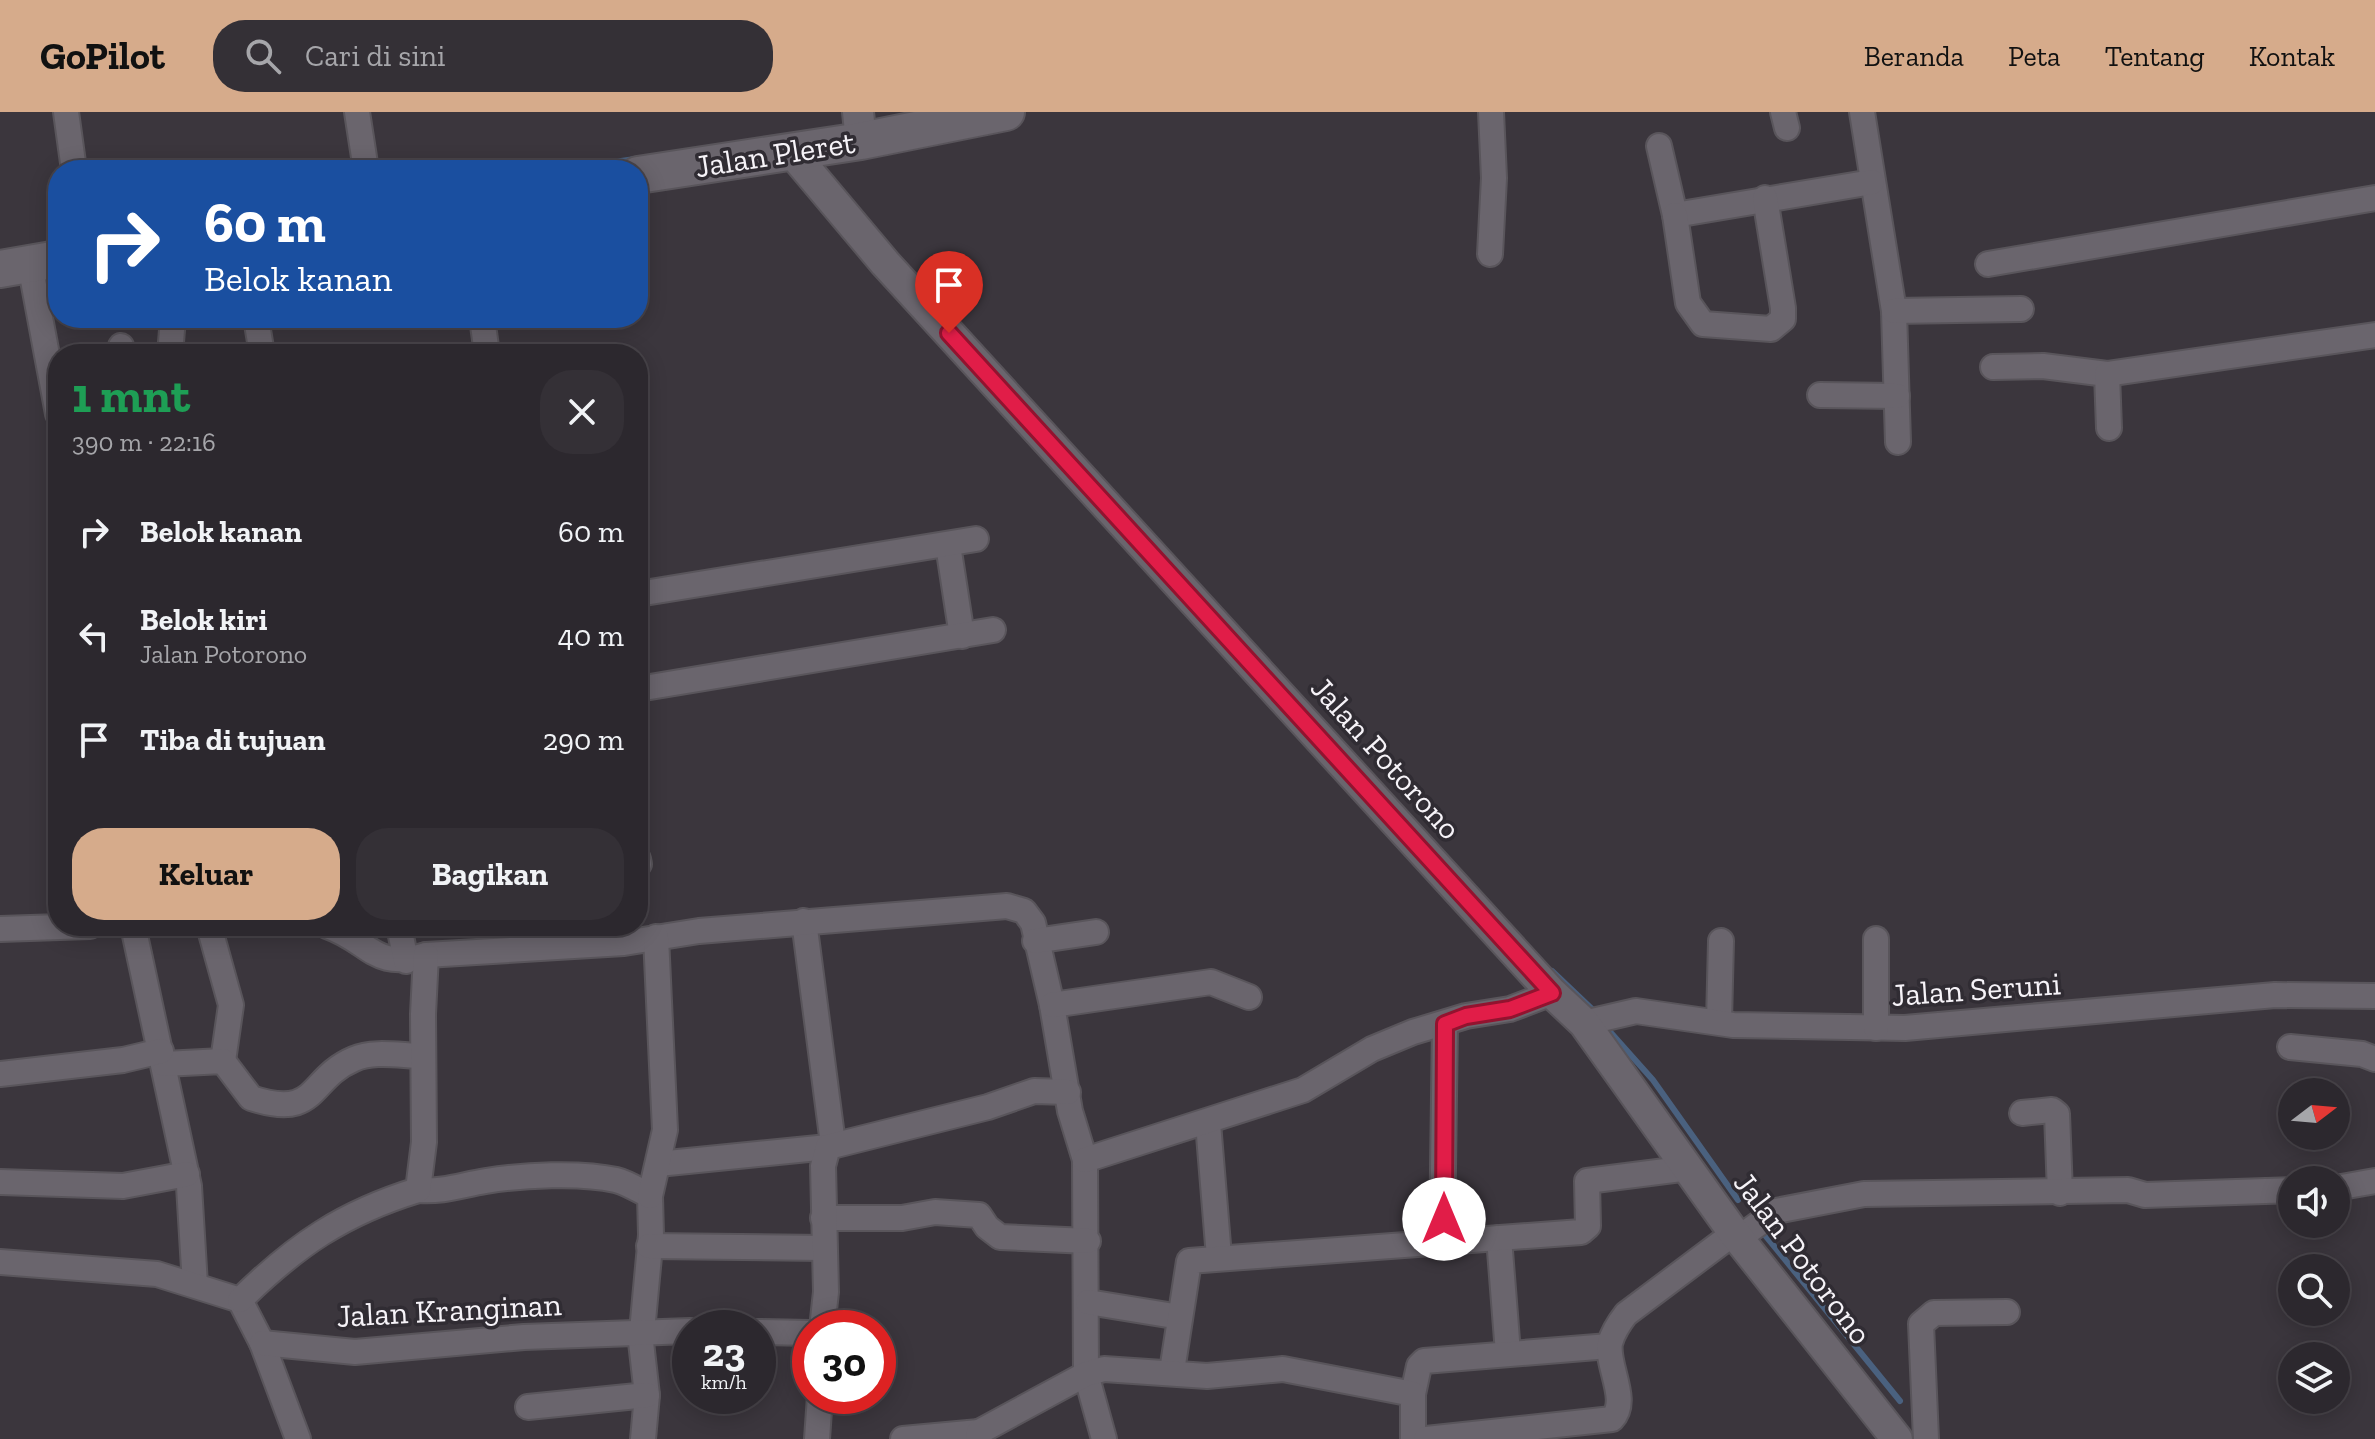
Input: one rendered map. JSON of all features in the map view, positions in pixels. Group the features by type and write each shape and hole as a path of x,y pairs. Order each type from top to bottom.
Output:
{"main road":[{"name":"Jalan Pleret","path":"648,173 791,151 859,126 1006,112"}],"street":[{"path":"66,112 73,160"},
{"path":"357,112 364,160"},
{"path":"1490,254 1494,178 1491,112"},
{"path":"1862,112 1894,311 1898,442"},
{"path":"1659,146 1675,215 1688,303 1703,324 1771,329 1783,319 1765,198"},
{"name":"Jalan Potorono","path":"791,151 885,263 1552,993 1584,1023 1737,1236 1897,1439"},
{"path":"1675,215 1765,198 1797,197 1872,182"},
{"path":"1988,264 2375,198"},
{"path":"29,264 48,362"},
{"path":"1894,311 2021,309"},
{"path":"1993,367 2043,366 2107,374 2375,335"},
{"path":"2107,374 2109,428"},
{"path":"1820,395 1897,396"},
{"path":"648,592 976,539"},
{"path":"948,545 962,636"},
{"path":"648,687 993,630"},
{"path":"353,936 381,958 416,958 593,945 804,921 1017,906 1033,923 1085,1160 1088,1241 1086,1374 1104,1439"},
{"path":"804,921 830,1145 823,1166 824,1310"},
{"path":"0,929 48,927"},
{"path":"1035,941 1096,932"},
{"path":"135,936 187,1174 195,1285"},
{"path":"212,936 231,1005 223,1061 251,1098 288,1104 311,1097 332,1071 357,1058 423,1056"},
{"path":"404,936 416,958 423,1056 424,1142 418,1190"},
{"path":"643,1439 647,1395 641,1331 650,1196 665,1130 656,937"},
{"path":"1876,939 1876,1028"},
{"path":"1719,1022 1721,941"},
{"path":"1052,1005 1211,982 1249,997"},
{"path":"1085,1160 1303,1090 1372,1049 1413,1032 1466,1016 1510,1009 1552,993"},
{"name":"Jalan Seruni","path":"1584,1023 1636,1011 1719,1022 1876,1028 2023,1019 2275,995 2375,996"},
{"path":"1442,1241 1445,1024"},
{"path":"2290,1047 2362,1054 2375,1059"},
{"path":"0,1074 123,1060 223,1061"},
{"path":"658,1164 830,1145 988,1107 1034,1091 1068,1092"},
{"path":"2022,1113 2052,1110 2057,1114 2060,1193"},
{"path":"1208,1123 1219,1257"},
{"path":"1172,1371 1189,1261 1585,1230 1587,1181 1689,1168"},
{"path":"0,1182 123,1186 187,1174"},
{"path":"240,1300 279,1264 340,1221 368,1205 418,1190 442,1192 485,1182 533,1177 600,1178 618,1181 650,1196"},
{"path":"2350,1185 2375,1181"},
{"path":"1426,1439 1612,1419 1619,1405 1609,1346 1626,1314 1776,1211 1864,1194 2128,1190 2145,1195 2232,1189 2278,1190"},
{"path":"823,1218 902,1218 935,1212 979,1215 987,1227 1000,1237 1088,1241"},
{"path":"1499,1238 1508,1353"},
{"path":"649,1246 824,1248"},
{"path":"0,1262 157,1274 240,1300 262,1343 298,1439"},
{"path":"1088,1302 1180,1317"},
{"path":"1926,1439 1921,1324 1934,1313 2007,1312"},
{"name":"Jalan Kranginan","path":"262,1343 355,1352 524,1337 672,1331"},
{"path":"1413,1439 1413,1394 1419,1366 1424,1361 1609,1346"},
{"path":"903,1439 978,1435 1086,1374 1104,1369 1172,1371 1207,1376 1283,1369 1413,1394"},
{"path":"528,1407 647,1395"},
{"path":"817,1439 819,1414"}],"waterway":[{"path":"628,160 635,159"},
{"path":"1552,971 1593,1010"},
{"path":"1604,1025 1653,1080 1738,1200"},
{"path":"1760,1229 1900,1401"}],"route":[{"path":"949,333 1552,993 1510,1009 1466,1016 1445,1024 1444,1219"}]}
